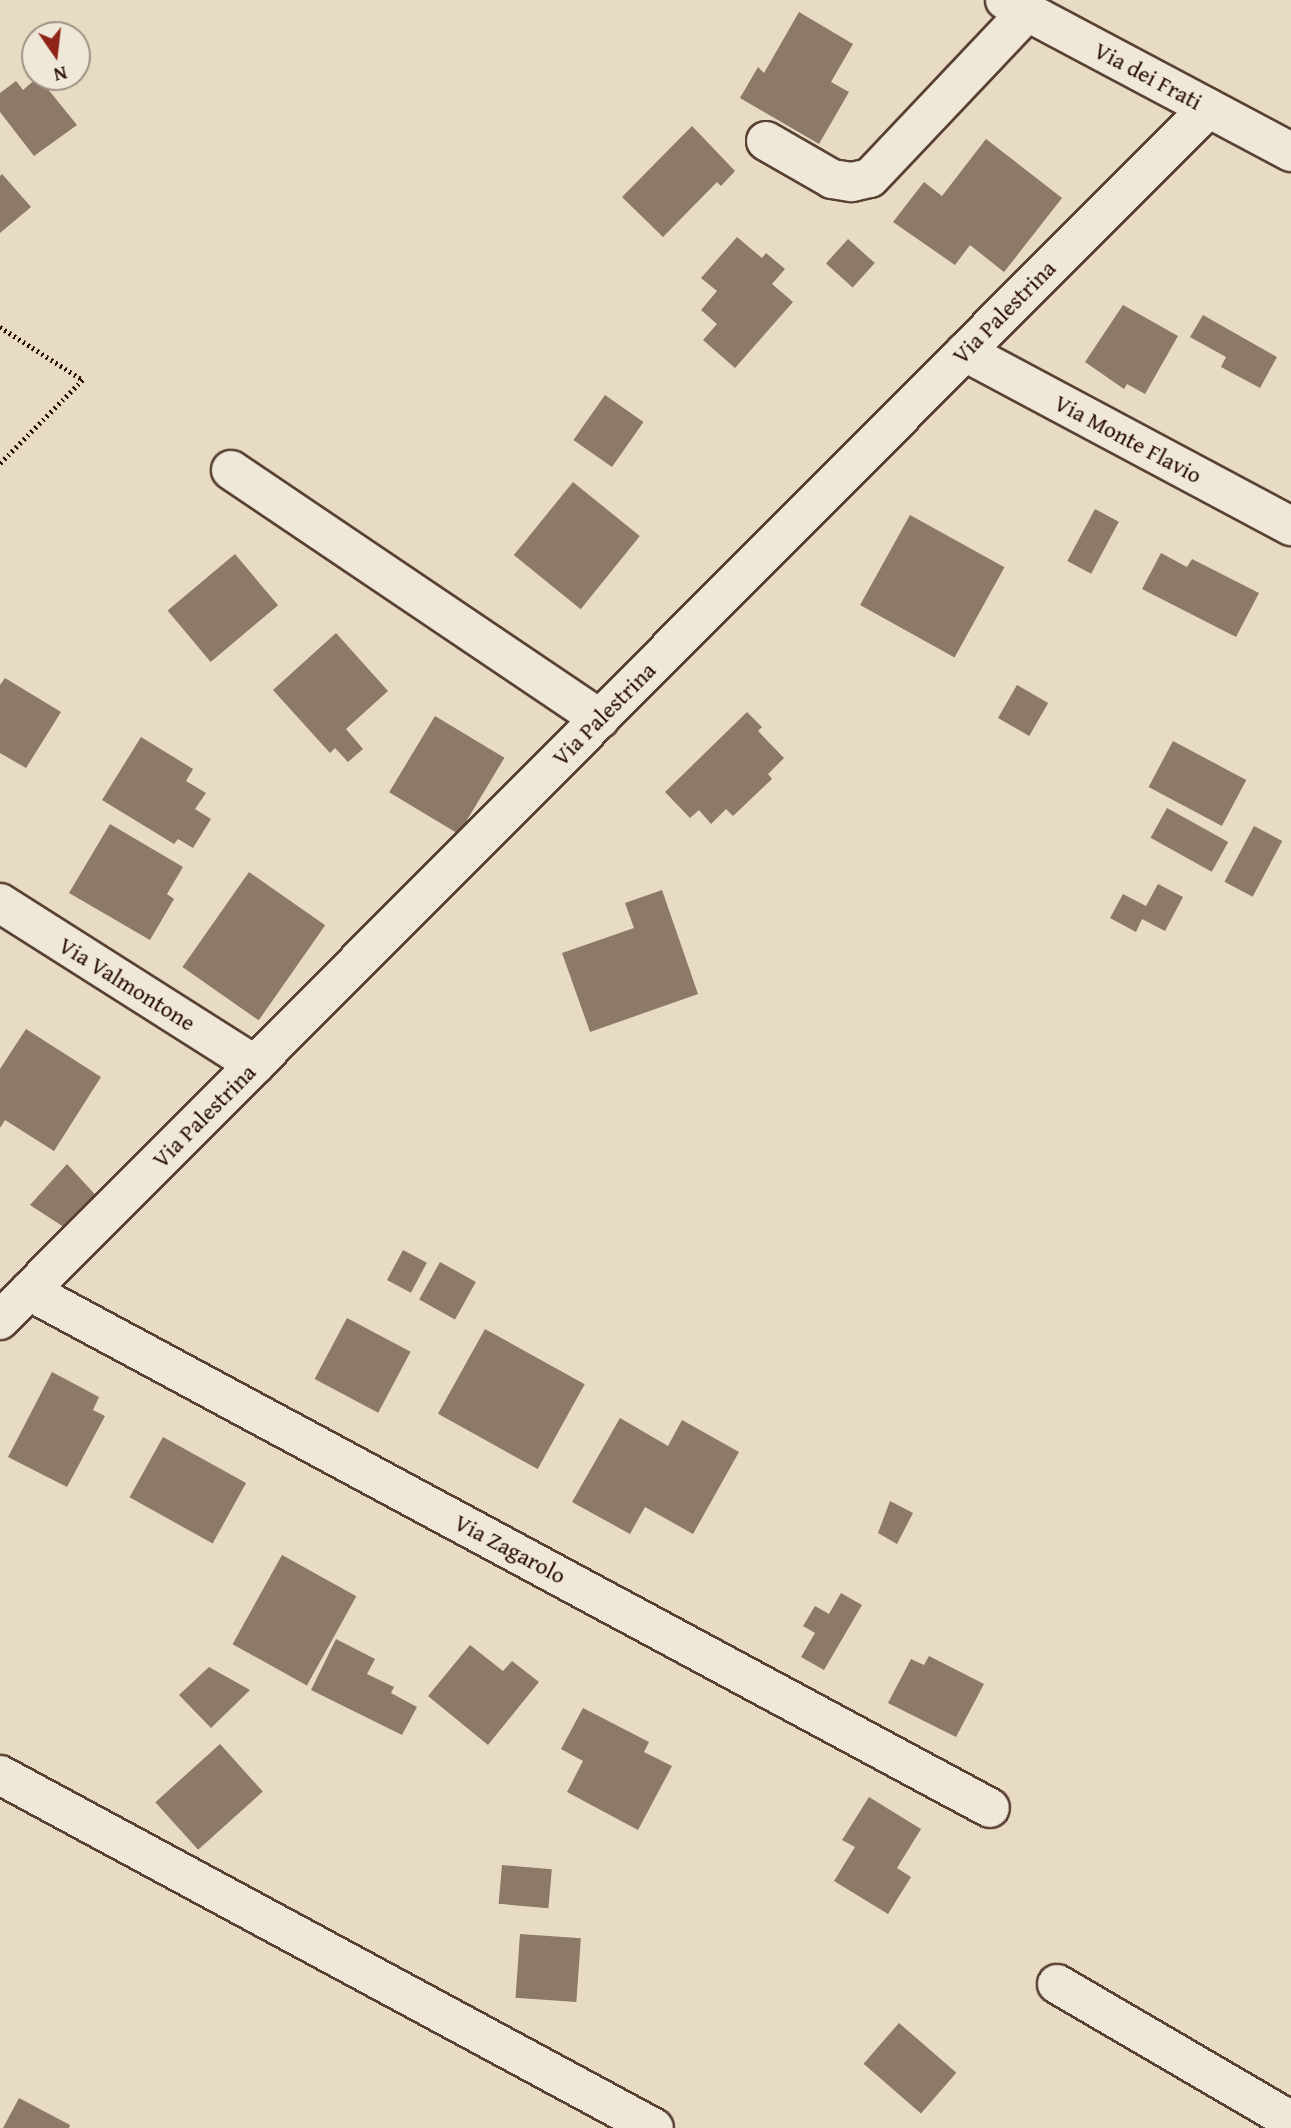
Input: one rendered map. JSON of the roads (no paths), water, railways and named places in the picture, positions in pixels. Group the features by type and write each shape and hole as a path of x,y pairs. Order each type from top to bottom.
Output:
{"street":[{"name":"Via dei Frati","path":"1016,6 1291,152"},
{"path":"766,141 832,179 852,182 870,177 1016,6"},
{"name":"Via Palestrina","path":"0,1320 1208,108"},
{"name":"Via Monte Flavio","path":"965,352 1291,526"},
{"path":"231,470 600,719"},
{"name":"Via Valmontone","path":"0,904 254,1065"},
{"name":"Via Zagarolo","path":"29,1291 990,1808"},
{"path":"0,1775 654,2128"},
{"path":"1057,1984 1291,2121"}]}
